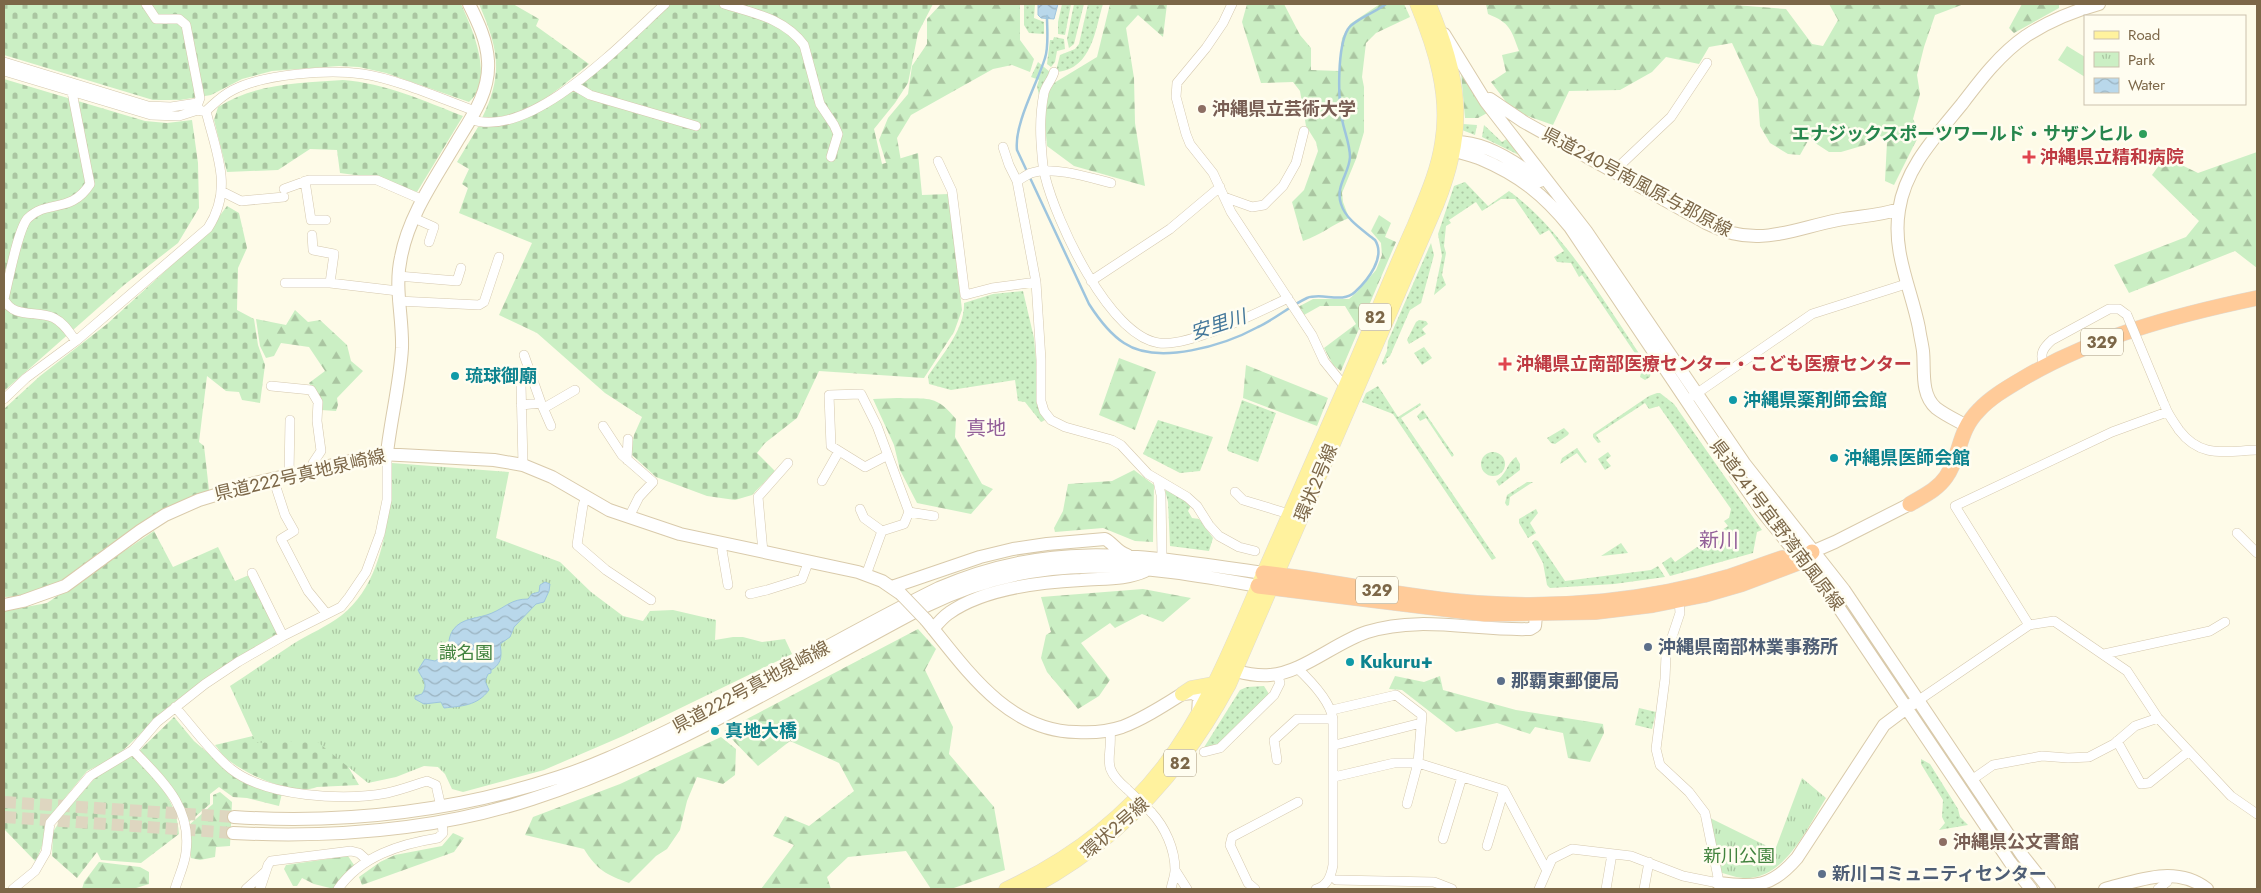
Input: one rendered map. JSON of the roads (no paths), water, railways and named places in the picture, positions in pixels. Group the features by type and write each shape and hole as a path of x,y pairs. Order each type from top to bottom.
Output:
{"highway":[{"name":"329","path":"1910,504 1932,491 1946,477 1955,460 1965,425 1990,400 2044,366 2073,352 2151,325 2257,298"},
{"name":"329","path":"1268,580 1537,609 1618,610 1679,600 1742,584 1804,555"},
{"name":"329","path":"1537,609 1669,591 1728,577 1804,555"}],"main road":[{"path":"387,454 401,362 402,345 398,276 404,244 423,200 473,115 485,90 488,63 484,39 469,4"},
{"name":"環状2号線","path":"1029,889 1083,857 1149,800 1204,729 1236,671 1289,514 1450,146 1441,78 1434,51 1417,4"},
{"name":"環状2号線","path":"1006,889 1051,866 1079,848 1108,824 1162,768 1198,716 1268,580 1437,204 1458,116 1455,84 1448,51 1430,4"},
{"path":"1965,425 1936,408 1928,398 1917,321 1899,252 1899,209 1908,180 1923,154 1980,80 2002,55 2039,28 2080,9 2099,4"},
{"path":"1436,18 1470,77 1509,133 1556,194"},
{"name":"県道240号南風原与那原線","path":"1470,77 1494,103 1524,122 1706,223 1737,236 1771,235 1828,222 1886,214 1899,209"},
{"path":"1509,133 1508,130 1512,124 1518,121 1524,122"},
{"path":"1450,146 1477,145 1512,162 1556,194"},
{"name":"県道241号宜野湾南風原線","path":"1450,146 1481,159 1517,178 1552,205 1584,246 1756,503 1804,555 1844,590 2022,855 2050,889"},
{"name":"県道241号宜野湾南風原線","path":"1556,194 1586,231 1749,469 1833,599 2010,862 2031,889"},
{"name":"県道222号真地泉崎線","path":"4,605 23,601 65,586 132,537 179,508 214,494 289,474 387,454 494,460 523,466 552,477 609,510 629,517 680,534 866,575 896,591"},
{"path":"1804,555 1851,535 1910,504"},
{"path":"1128,556 1119,551 1110,541 1104,539 1047,544 980,558 896,591 929,624 991,695 1018,717 1042,728 1085,733 1110,730 1142,718 1191,688 1213,684"},
{"name":"県道222号真地泉崎線","path":"234,817 329,819 402,814 440,808 501,794 560,777 620,753 678,726 939,588 990,569 1056,556 1128,556 1162,558 1268,580"},
{"name":"県道222号真地泉崎線","path":"233,833 332,834 442,822 506,807 554,792 621,766 669,744 944,597 1006,576 1043,569 1078,566 1148,569 1268,580"},
{"path":"929,624 959,607 995,594 1054,582 1127,576 1148,569"},
{"path":"1236,671 1260,675 1277,674 1296,667 1355,637 1381,629 1424,624 1530,629 1535,626 1537,609"},
{"path":"1182,694 1193,693 1199,697 1198,716"},
{"path":"1720,886 1757,885 1784,873 1797,858 1884,725 1919,700"},
{"path":"2105,889 2146,878 2169,876 2192,880 2207,889"}],"street":[{"path":"4,399 26,378 76,341 208,228 216,215 221,200 222,174 200,108 200,98 186,25 179,19 156,19 146,4"},
{"path":"4,71 151,115 179,116 254,82 280,77 339,73 377,77 473,115 481,122 500,122 533,112 573,85 665,4"},
{"path":"724,4 772,18 798,37 804,45 820,104 838,134 831,157"},
{"path":"1232,4 1223,24 1177,83 1175,91 1190,144 1213,173 1231,212 1312,335 1324,361 1345,388"},
{"path":"4,62 148,106 200,108"},
{"path":"1614,171 1672,118 1707,63"},
{"path":"1054,72 1044,93 1041,123 1044,171 1065,229 1092,281 1130,330 1146,339 1160,343 1174,342 1196,336 1289,300"},
{"path":"573,85 590,95 696,126"},
{"path":"72,92 90,184 84,194 70,204 39,211 27,220 15,254 4,299 7,307 16,311 52,317 63,324 76,341"},
{"path":"1224,197 1252,207 1264,205 1283,186 1296,164 1304,131"},
{"path":"1003,146 1009,165 1023,177 1036,282 1041,360 1041,401 1044,411 1051,420 1065,427 1112,440 1122,445 1138,465 1158,481 1187,497 1197,506 1209,525 1219,536 1239,547 1255,551"},
{"path":"938,161 952,191 965,295 992,288 1036,282"},
{"path":"1023,177 1044,171 1076,174 1111,183"},
{"path":"221,191 241,201 284,193 304,181 338,179 377,180 423,200"},
{"path":"304,181 311,220 326,220"},
{"path":"1092,281 1170,229 1220,188"},
{"path":"414,218 434,227 428,242"},
{"path":"312,235 313,250 334,254 330,283"},
{"path":"285,283 330,283 386,292 398,296 480,305 484,302 499,258"},
{"path":"398,276 457,282 461,268"},
{"path":"1687,402 1697,393 1812,314 1906,284"},
{"path":"2044,366 2042,353 2045,346 2052,340 2109,310 2118,309 2127,315 2166,408 2188,441 2200,449 2211,452 2257,450"},
{"path":"524,355 551,426"},
{"path":"521,384 523,466"},
{"path":"270,386 311,390 318,402 317,421 321,451 313,463 314,470"},
{"path":"521,405 542,406 575,390"},
{"path":"882,531 904,524 910,512 888,455 862,394 829,395 831,446 865,467 888,455"},
{"path":"2029,625 1954,506 2166,408"},
{"path":"289,474 290,420"},
{"path":"603,426 622,455 653,482 639,497 629,517"},
{"path":"628,439 628,460"},
{"path":"822,481 839,451"},
{"path":"14,889 35,871 44,857 47,849 48,828 55,814 93,773 133,750 147,732 175,707 238,662 283,636 340,607 349,597 366,572 374,553 387,500 387,454"},
{"path":"762,552 758,497 788,463"},
{"path":"273,478 285,516 294,531 281,540 308,591 326,614"},
{"path":"1158,481 1161,495 1162,558"},
{"path":"1234,492 1243,500 1289,514"},
{"path":"586,497 582,505 577,545 606,570 650,600"},
{"path":"860,509 864,518 882,531"},
{"path":"910,512 934,516"},
{"path":"866,575 882,531"},
{"path":"2236,533 2257,553"},
{"path":"723,543 722,550 728,585"},
{"path":"750,594 802,579 808,563"},
{"path":"252,573 283,636"},
{"path":"1540,889 1546,869 1552,859 1572,849 1631,856 1683,876 1720,886 1705,813 1690,792 1660,765 1656,749 1665,679 1666,655 1680,612 1679,600"},
{"path":"1919,700 2029,625 2054,621 2127,671 2158,718 2231,796 2257,814"},
{"path":"2104,654 2210,631 2225,622"},
{"path":"1296,667 1307,677 1333,715 1335,745 1332,870 1326,884 1316,889"},
{"path":"1204,752 1220,748 1274,695 1280,683 1277,674"},
{"path":"1277,760 1274,740 1296,719 1333,715 1396,695 1422,715 1418,763 1407,804"},
{"path":"175,707 230,768 255,783 284,790 352,796 388,793 427,781 436,785 440,808"},
{"path":"1973,780 1993,765 2042,756 2089,757 2117,742 2135,726 2158,718"},
{"path":"1335,745 1421,723"},
{"path":"1110,730 1110,769 1118,781 1151,812 1167,835 1175,870 1187,889"},
{"path":"2117,742 2141,784 2149,783 2189,751"},
{"path":"133,750 168,786 180,805 185,829 186,852 175,889"},
{"path":"1334,777 1394,763 1418,763 1504,790 1546,869"},
{"path":"1442,839 1462,777"},
{"path":"1487,846 1504,790"},
{"path":"1255,889 1248,882 1230,845 1232,837 1298,802"},
{"path":"338,889 350,875 368,861 395,847 438,838 443,833 442,822"},
{"path":"260,889 265,872 271,861 351,851 359,852 368,861"},
{"path":"1606,889 1612,854"},
{"path":"1644,889 1649,862"},
{"path":"1170,889 1175,870"},
{"path":"246,889 265,872"},
{"path":"2158,889 2167,882 2169,876"},
{"path":"1336,880 1434,882 1452,889"}],"water":[{"path":"1038,4 1058,4 1054,19 1041,18 1038,15"},
{"path":"545,582 550,584 544,602 536,604 514,627 510,637 500,644 500,659 495,668 491,670 491,673 488,674 485,681 489,690 484,695 469,704 444,708 441,702 424,704 415,699 415,696 422,694 425,687 418,670 425,659 435,661 443,656 448,656 450,637 457,626 466,620 487,615 513,602 528,599 532,594 539,592 540,585"}],"waterway":[{"name":"安里川","path":"1047,16 1046,53 1022,116 1017,150 1089,304 1100,320 1124,343 1138,350 1155,353 1173,353 1210,346 1244,334 1307,298 1319,296 1338,298 1350,295 1370,275 1377,261 1378,247 1375,240 1355,224 1343,210 1340,198 1341,186 1350,157 1341,110 1339,73 1344,37 1348,29 1355,22 1386,4"}],"tunnel":[{"path":"4,802 234,817"},
{"path":"4,817 233,833"}],"place":[{"name":"沖縄県立芸術大学","path":"1202,109"},
{"name":"エナジックスポーツワールド・サザンヒル","path":"2143,134"},
{"name":"沖縄県立精和病院","path":"2029,157"},
{"name":"沖縄県立南部医療センター・こども医療センター","path":"1505,364"},
{"name":"琉球御廟","path":"455,376"},
{"name":"沖縄県薬剤師会館","path":"1733,400"},
{"name":"沖縄県医師会館","path":"1834,458"},
{"name":"沖縄県南部林業事務所","path":"1648,647"},
{"name":"Kukuru+","path":"1350,662"},
{"name":"那覇東郵便局","path":"1501,681"},
{"name":"真地大橋","path":"715,731"},
{"name":"沖縄県公文書館","path":"1943,842"},
{"name":"新川コミュニティセンター","path":"1822,874"}],"district":[{"name":"真地","path":"986,428"},
{"name":"新川","path":"1719,540"}],"park label":[{"name":"識名園","path":"466,653"},
{"name":"新川公園","path":"1739,856"}]}
